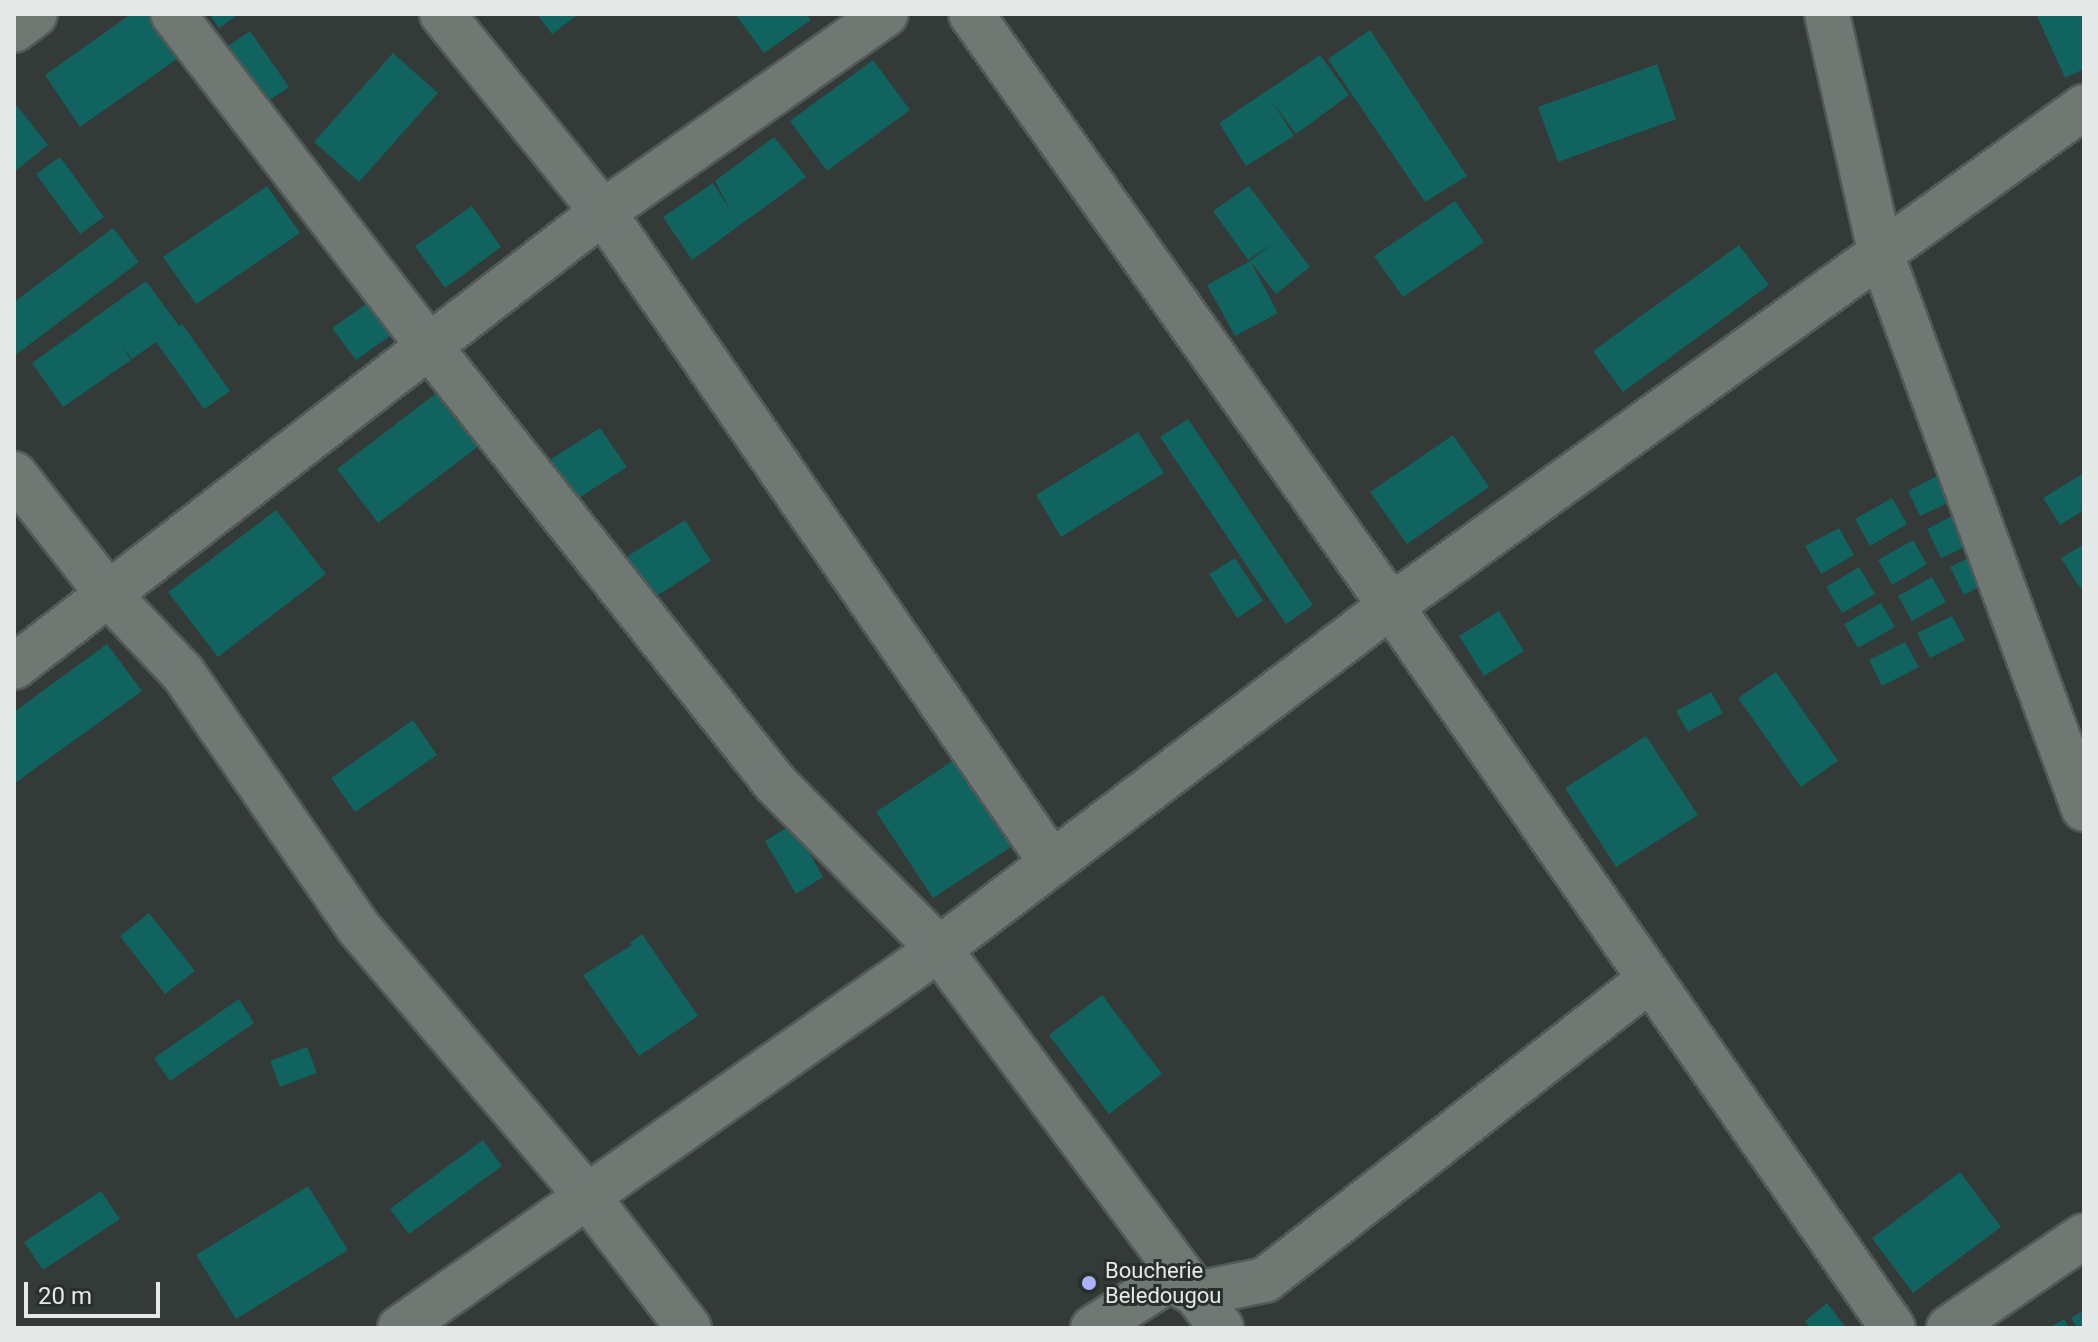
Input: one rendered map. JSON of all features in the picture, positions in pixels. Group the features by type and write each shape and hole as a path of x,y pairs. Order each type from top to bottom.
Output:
{"street":[{"path":"14,30 35,14"},
{"path":"173,14 429,346 775,783 939,949 1208,1311"},
{"path":"442,14 603,212 1052,863"},
{"path":"14,667 603,212 886,14"},
{"path":"971,14 1391,606 1893,1328"},
{"path":"1827,14 1880,251 2084,809"},
{"path":"400,1328 939,949 1391,606 2084,107"},
{"path":"14,474 108,594 183,673 358,927 588,1197 689,1328"},
{"path":"1208,1311 1265,1280 1650,979"},
{"path":"1949,1328 2084,1236"},
{"path":"1093,1328 1170,1279 1208,1311"}],"building":[{"path":"131,14 159,14 187,52 80,127 45,75"},
{"path":"209,14 239,14 219,28"},
{"path":"537,14 579,14 552,34"},
{"path":"735,14 806,14 811,20 764,53"},
{"path":"2036,14 2084,14 2084,69 2065,78"},
{"path":"1370,30 1467,176 1425,202 1328,59"},
{"path":"250,31 289,87 267,102 228,46"},
{"path":"393,53 438,93 359,182 314,142"},
{"path":"1320,55 1349,95 1296,134 1273,103 1294,136 1246,166 1219,123"},
{"path":"873,60 910,110 827,171 790,121"},
{"path":"1657,64 1676,119 1558,162 1538,107"},
{"path":"14,102 48,145 14,172"},
{"path":"774,137 806,177 692,260 663,217 713,183 730,210 715,181"},
{"path":"60,157 104,217 80,234 36,174"},
{"path":"267,186 300,233 196,304 163,257"},
{"path":"1249,186 1310,267 1276,294 1250,261 1274,242 1248,260 1213,211"},
{"path":"1455,201 1484,242 1403,297 1374,256"},
{"path":"472,206 501,247 445,288 415,246"},
{"path":"113,228 139,262 14,356 14,302"},
{"path":"1739,245 1769,285 1623,392 1593,351"},
{"path":"1250,261 1278,313 1235,336 1207,285"},
{"path":"146,281 179,326 182,324 230,391 204,409 156,342 132,359 121,345 131,360 63,407 32,363"},
{"path":"373,299 397,331 356,360 332,328"},
{"path":"439,391 480,445 378,523 337,469"},
{"path":"1188,419 1313,605 1286,624 1160,437"},
{"path":"600,428 627,467 574,501 548,461"},
{"path":"1138,432 1164,473 1061,537 1036,495"},
{"path":"1453,435 1489,487 1407,544 1370,492"},
{"path":"2084,473 2084,510 2060,525 2043,498"},
{"path":"1941,474 1954,500 1920,516 1908,491"},
{"path":"1892,498 1907,524 1870,546 1855,519"},
{"path":"276,510 326,574 218,657 168,592"},
{"path":"1954,515 1969,545 1941,558 1927,529"},
{"path":"685,520 711,561 652,599 626,557"},
{"path":"1839,528 1854,555 1821,574 1805,546"},
{"path":"1913,540 1927,564 1892,585 1878,560"},
{"path":"2084,544 2084,586 2080,588 2061,558"},
{"path":"1976,554 1990,581 1964,595 1950,567"},
{"path":"1235,558 1263,601 1237,618 1209,574"},
{"path":"1859,567 1875,594 1842,613 1826,587"},
{"path":"1932,577 1946,602 1912,621 1898,596"},
{"path":"1881,603 1895,627 1858,648 1844,624"},
{"path":"1499,611 1524,651 1484,676 1459,636"},
{"path":"1952,616 1965,640 1930,658 1917,633"},
{"path":"1905,642 1919,667 1882,686 1869,660"},
{"path":"107,644 142,691 14,784 14,712"},
{"path":"1776,672 1838,761 1801,787 1738,698"},
{"path":"1711,692 1723,713 1688,732 1676,711"},
{"path":"413,720 437,755 355,812 331,778"},
{"path":"1646,736 1698,815 1616,867 1565,788"},
{"path":"960,756 1017,843 933,898 876,812"},
{"path":"793,824 823,877 796,894 765,841"},
{"path":"149,913 195,971 165,994 120,936"},
{"path":"642,934 698,1016 639,1056 583,975 632,945 630,943"},
{"path":"1102,995 1162,1074 1109,1114 1049,1035"},
{"path":"239,999 254,1023 170,1081 154,1058"},
{"path":"307,1047 317,1073 280,1087 270,1061"},
{"path":"483,1140 502,1166 409,1234 390,1209"},
{"path":"1960,1172 2001,1227 1913,1293 1872,1238"},
{"path":"308,1186 348,1250 236,1319 196,1255"},
{"path":"101,1191 120,1219 43,1270 24,1242"},
{"path":"1827,1303 1846,1328 1810,1328 1805,1321"},
{"path":"2084,1310 2084,1328 2077,1328 2071,1318"},
{"path":"2064,1319 2069,1328 2049,1328"}],"place":[{"name":"Boucherie Beledougou","path":"1089,1283"}]}
